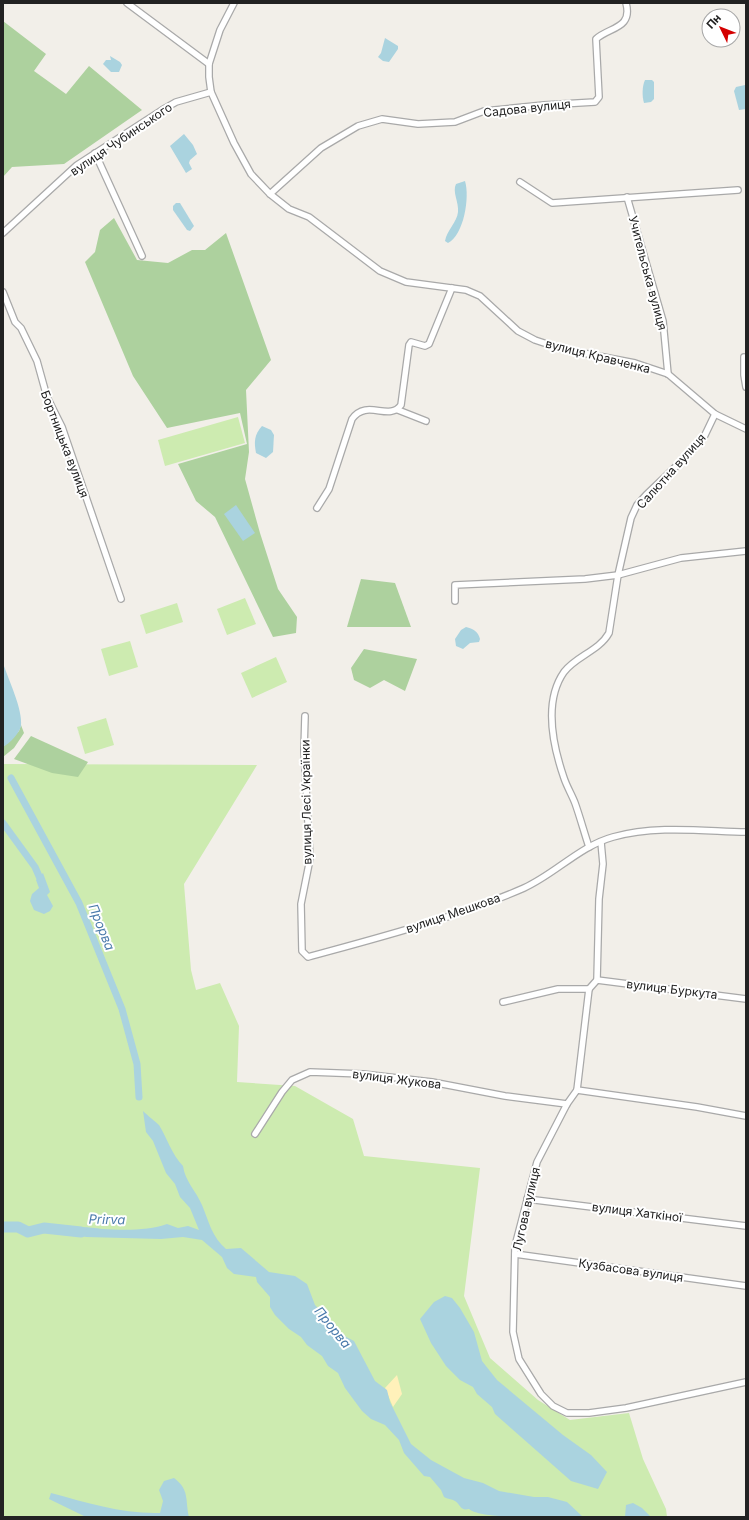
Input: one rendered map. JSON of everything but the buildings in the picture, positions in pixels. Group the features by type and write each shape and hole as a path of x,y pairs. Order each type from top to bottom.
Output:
{"street":[{"path":"127,3 210,64"},
{"name":"вулиця Кравченка","path":"234,3 220,30 210,64 209,76 211,92 250,174 270,194 289,208 309,218 366,261 392,277 406,282 466,290 480,296 518,331 535,340 562,349 635,363 668,374 715,414 746,429"},
{"name":"Садова вулиця","path":"270,194 321,148 358,126 382,119 418,124 455,122 484,111 595,102 599,97 596,39 613,31 626,18 628,12 626,3"},
{"name":"вулиця Чубинського","path":"3,233 77,165 172,104 211,92"},
{"path":"95,153 142,256"},
{"path":"520,182 552,203 738,190"},
{"name":"Учительська вулиця","path":"627,197 663,321 668,374"},
{"path":"398,410 401,405 409,345 411,342 425,346 429,344 452,288"},
{"name":"Бортницька вулиця","path":"3,292 15,322 21,328 37,361 47,397 62,427 121,599"},
{"path":"744,357 746,387"},
{"path":"317,508 329,489 352,419 356,413 363,409 393,412 398,410 426,421"},
{"name":"Салютна вулиця","path":"589,847 575,803 564,779 556,753 552,698 560,680 570,667 604,642 609,633 626,532 637,505 689,454 704,437 715,414"},
{"path":"455,601 455,585 585,579 618,575 681,558 746,551"},
{"name":"вулиця Лесі Українки","path":"305,716 304,750 310,859 301,912 302,951 308,957"},
{"name":"вулиця Мешкова","path":"308,957 453,915 525,887 589,847 613,837 653,830 746,832"},
{"path":"503,1002 558,989 588,990 597,980 599,899 603,864 601,842"},
{"name":"вулиця Буркута","path":"597,980 746,999"},
{"name":"Лугова вулиця","path":"588,990 577,1090 567,1104 537,1162 515,1246 513,1332 519,1359 540,1394 553,1406 567,1413 589,1413 626,1408 746,1382"},
{"name":"вулиця Жукова","path":"255,1134 282,1092 292,1080 310,1072 363,1074 432,1082 505,1096 567,1104"},
{"path":"577,1090 697,1107 746,1116"},
{"name":"вулиця Хаткіної","path":"527,1199 746,1226"},
{"name":"Кузбасова вулиця","path":"516,1254 746,1286"}],"green space":[{"path":"3,21 46,54 34,71 66,94 89,66 142,110 64,164 12,167 3,177"},
{"path":"114,218 137,260 168,263 192,250 205,250 226,233 271,360 246,390 249,452 245,479 278,589 297,617 296,633 273,637 215,517 196,501 178,464 247,444 240,413 167,428 133,376 85,262 95,252 100,230"},
{"path":"238,417 245,443 165,466 158,440"},
{"path":"361,579 395,583 411,627 347,627"},
{"path":"245,598 256,624 227,635 217,609"},
{"path":"177,603 183,622 146,634 140,615"},
{"path":"130,641 138,667 109,676 101,649"},
{"path":"364,649 417,659 405,691 384,680 370,688 354,680 351,668"},
{"path":"276,657 287,682 252,698 241,673"},
{"path":"106,718 114,745 85,754 77,727"},
{"path":"21,725 24,733 14,748 3,757 3,747 19,731"},
{"path":"31,736 88,762 78,777 52,773 14,759"},
{"path":"3,764 257,765 184,884 191,970 196,990 220,983 239,1026 237,1082 295,1086 353,1119 364,1156 480,1168 464,1296 490,1358 538,1400 570,1420 629,1413 643,1459 666,1509 667,1517 3,1517"}],"sand":[{"path":"397,1375 402,1394 393,1407 385,1388"}],"water":[{"path":"385,38 398,46 398,49 389,62 383,61 378,57 381,53"},
{"path":"110,56 122,65 119,72 111,72 103,64 106,60 111,60"},
{"path":"645,80 652,80 654,82 654,99 651,102 644,103 643,85"},
{"path":"745,85 746,109 739,110 734,91 736,87"},
{"path":"184,134 193,145 197,154 190,160 189,163 192,169 186,173 170,146"},
{"path":"465,181 467,196 462,224 454,239 448,243 445,241 446,237 456,219 458,212 455,187 456,184"},
{"path":"176,203 180,203 194,226 190,231 187,230 173,210 173,206"},
{"path":"262,426 271,430 274,435 273,452 266,458 256,453 255,449 256,436"},
{"path":"236,505 255,533 243,541 224,514"},
{"path":"466,627 475,631 480,639 479,642 470,643 463,649 456,646 455,639 461,630"},
{"path":"3,663 18,703 21,726 11,741 3,747"},
{"path":"43,873 50,892 47,895 53,906 50,911 44,914 34,910 30,901 32,894 39,888 36,880"},
{"path":"143,1111 159,1125 173,1152 183,1166 188,1181 200,1200 211,1229 221,1244 226,1249 241,1248 269,1272 295,1276 307,1284 315,1305 325,1315 331,1329 354,1341 375,1381 387,1390 390,1402 411,1444 431,1460 464,1478 483,1483 499,1491 534,1497 548,1497 567,1502 583,1517 522,1517 488,1515 476,1513 469,1509 464,1509 455,1501 444,1497 441,1490 430,1477 424,1476 404,1453 399,1440 385,1425 371,1419 362,1411 345,1388 338,1373 328,1366 322,1356 307,1345 301,1337 289,1329 275,1315 270,1307 270,1297 257,1282 256,1277 234,1274 227,1268 222,1257 202,1240 183,1237 161,1239 86,1237 65,1232 79,1227 135,1230 167,1224 178,1228 188,1226 199,1230 190,1208 180,1197 175,1184 166,1173 153,1141 146,1132"},
{"path":"445,1296 452,1298 460,1308 474,1332 482,1361 497,1380 563,1435 591,1455 607,1472 598,1489 571,1481 495,1414 492,1407 477,1394 473,1387 460,1380 446,1366 431,1343 420,1319 434,1302"},
{"path":"174,1478 179,1482 185,1491 189,1517 86,1517 49,1499 51,1493 119,1510 160,1513 163,1501 159,1490 164,1481"},
{"path":"633,1503 642,1508 651,1517 625,1517 626,1505"}],"waterway":[{"name":"Прорва","path":"11,778 79,903 122,1009 137,1064 139,1097"},
{"path":"3,823 35,867 42,883"},
{"name":"Prirva","path":"3,1227 18,1227 28,1232 44,1228 81,1232"}]}
